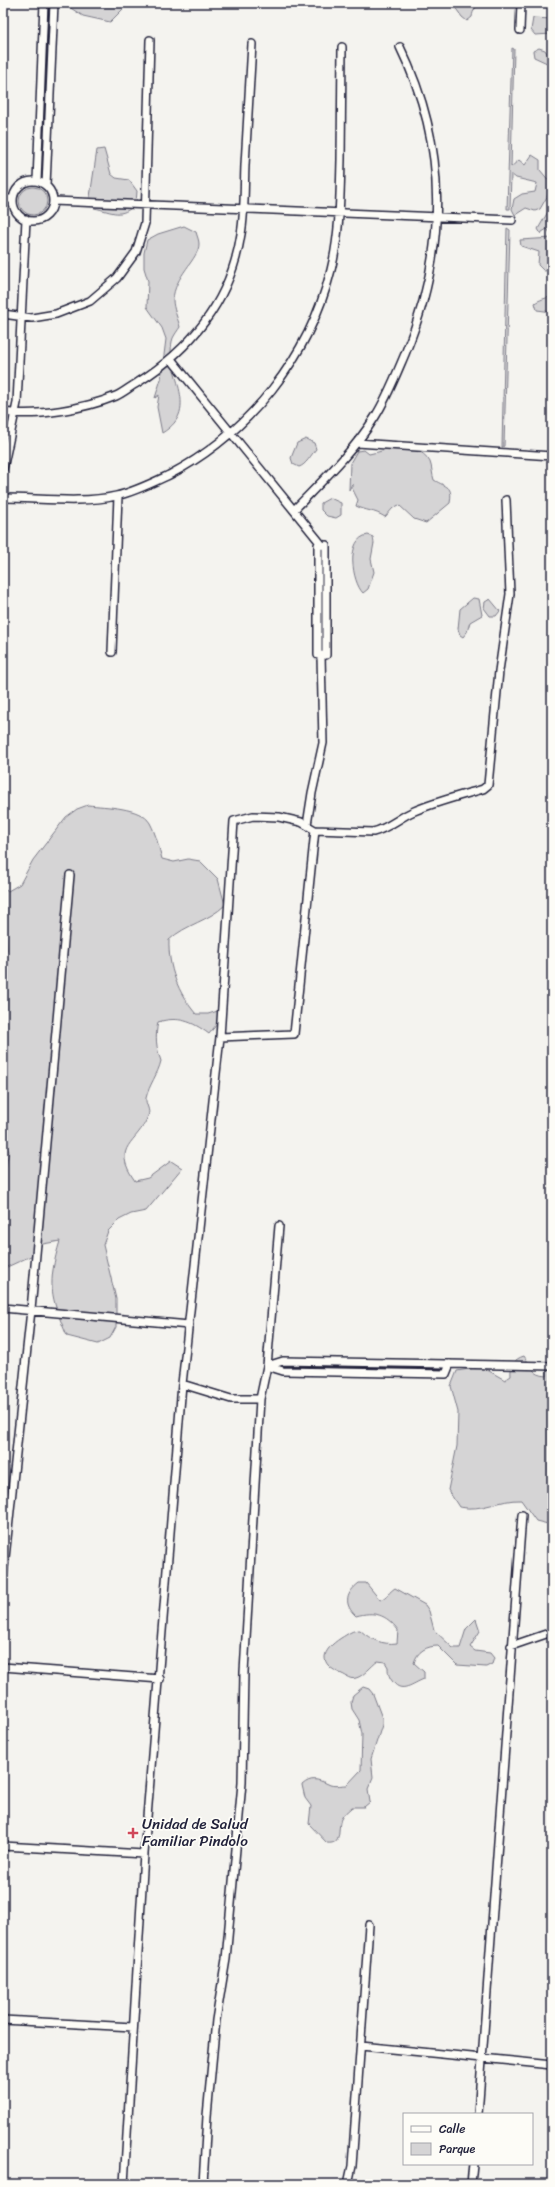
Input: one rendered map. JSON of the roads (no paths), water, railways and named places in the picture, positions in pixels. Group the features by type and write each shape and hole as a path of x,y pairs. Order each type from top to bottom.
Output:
{"street":[{"path":"37,181 44,3"},
{"path":"46,185 54,3"},
{"path":"520,30 521,3"},
{"path":"3,314 21,318 32,318 67,310 90,300 105,290 128,265 136,252 145,223 150,40"},
{"path":"3,412 22,415 58,410 85,405 117,395 171,359 194,336 223,292 241,234 252,44"},
{"path":"3,498 101,498 118,496 153,483 187,465 232,434 254,411 287,371 306,335 331,270 340,213 342,47"},
{"path":"294,510 357,443 379,409 396,376 417,326 433,259 437,217 433,150 418,86 400,47"},
{"path":"30,181 37,181 46,185 50,190 53,201 49,213 44,217 32,221 26,220 16,212 13,199 19,187 30,181"},
{"path":"3,199 13,199"},
{"path":"53,201 512,220"},
{"path":"3,469 15,414 26,220"},
{"path":"171,359 322,545 323,743 312,793 307,825"},
{"path":"357,443 552,456"},
{"path":"112,652 118,496"},
{"path":"124,2184 144,1854 160,1679 182,1384 220,1037 234,821 253,816 279,817 290,818 315,830 373,832 381,830 412,812 444,800 483,789 488,785 499,671 510,594 506,500"},
{"path":"220,1037 294,1034 315,830"},
{"path":"3,1576 31,1310 70,875"},
{"path":"203,2184 207,2116 216,2020 226,1959 242,1783 244,1672 260,1399 267,1366 279,1226"},
{"path":"3,1308 189,1325"},
{"path":"267,1366 283,1361 552,1366"},
{"path":"267,1366 278,1371 446,1374 450,1364"},
{"path":"182,1384 231,1399 260,1399"},
{"path":"3,1492 12,1493"},
{"path":"478,2113 511,1646 522,1515"},
{"path":"511,1646 552,1632"},
{"path":"3,1667 160,1679"},
{"path":"3,1846 144,1854"},
{"path":"348,2184 352,2166 369,1925"},
{"path":"3,2020 133,2027"},
{"path":"361,2046 552,2065"},
{"path":"472,2184 473,2165"}],"place":[{"name":"Unidad de Salud Familiar Pindolo","path":"133,1833"}]}
